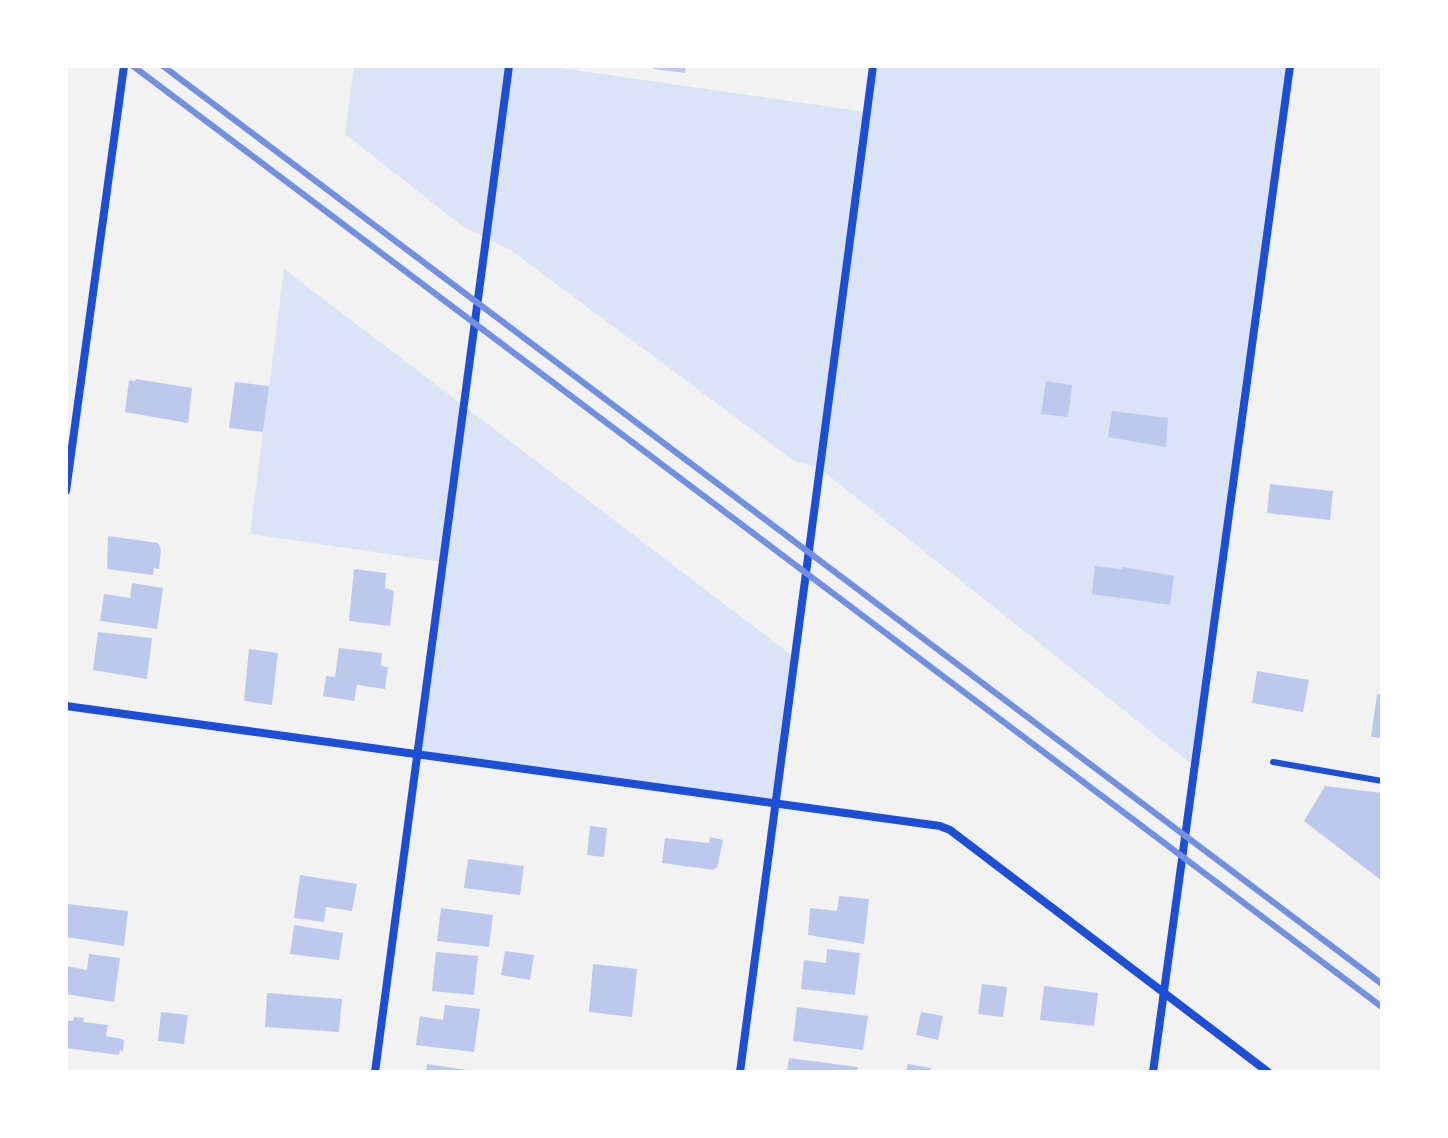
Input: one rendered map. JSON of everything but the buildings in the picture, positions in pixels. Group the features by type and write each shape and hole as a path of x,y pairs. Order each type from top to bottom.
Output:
{"street":[{"path":"66,487 124,66"},
{"path":"375,1072 509,66"},
{"path":"740,1072 873,66"},
{"path":"1153,1072 1290,66"},
{"path":"66,706 940,826 950,830 1268,1072"}],"lane":[{"path":"1273,762 1382,781"}],"shaded area":[{"path":"354,66 547,66 866,112 873,66 1290,66 1194,766 819,468 794,461 512,251 462,226 345,134"},
{"path":"284,269 794,657 774,804 417,753 443,562 250,534"}],"railway":[{"path":"133,66 1382,1007"},
{"path":"163,66 1382,984"}]}
